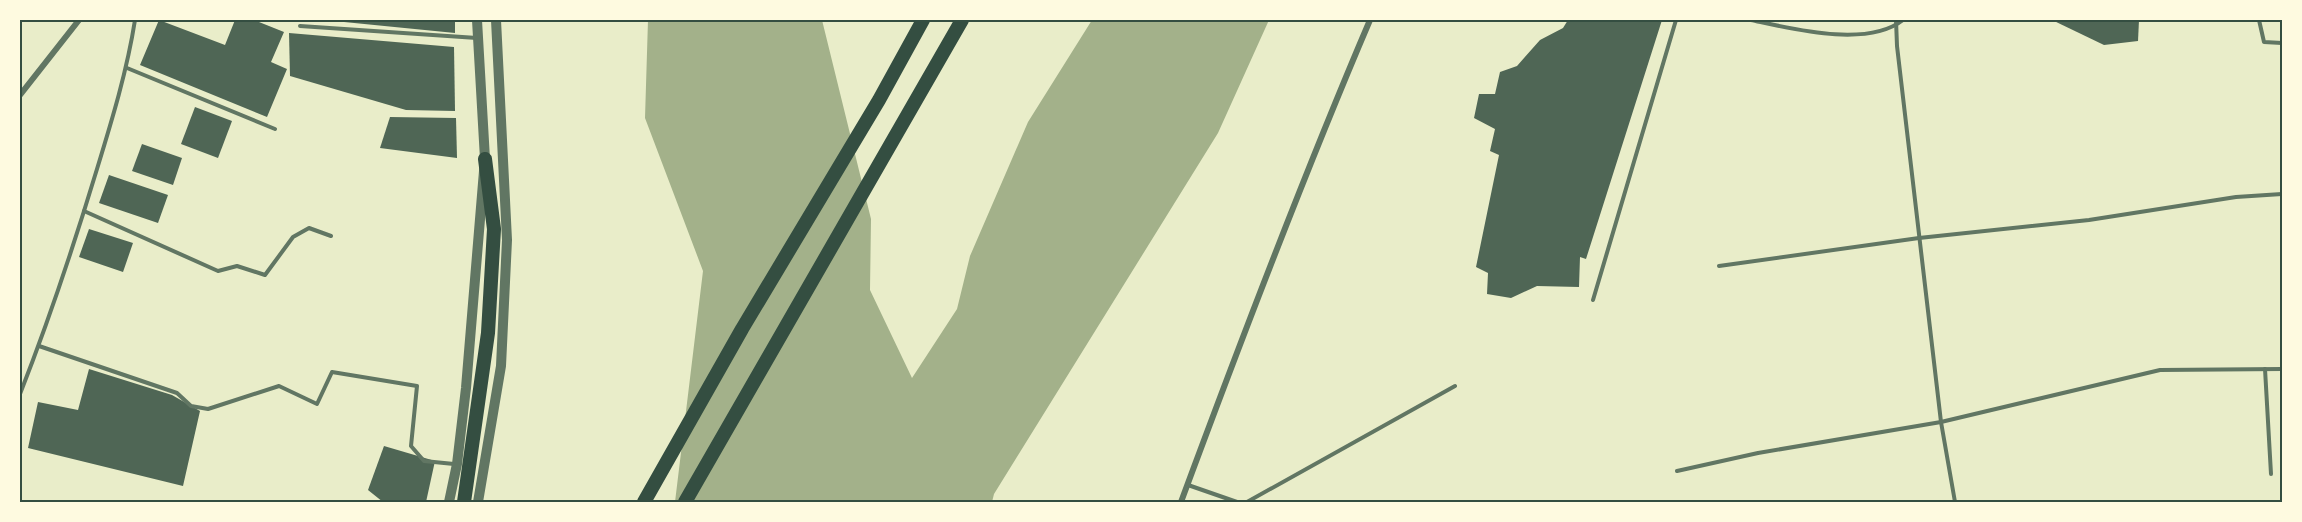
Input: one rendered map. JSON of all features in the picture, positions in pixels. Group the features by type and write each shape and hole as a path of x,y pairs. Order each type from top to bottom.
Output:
{"highway":[{"path":"644,502 742,329 879,100 923,20"},
{"path":"685,502 962,20"},
{"path":"464,502 464,463 488,333 494,229 485,159"}],"street":[{"path":"20,95 80,20"},
{"path":"477,20 485,159"},
{"path":"478,502 501,366 507,240 496,20"},
{"path":"1181,502 1243,331 1311,158 1370,20"},
{"path":"448,502 464,463"}],"lane":[{"path":"20,394 39,346 84,211 127,68 135,20"},
{"path":"1593,300 1676,20"},
{"path":"1751,20 1842,34 1872,34 1903,20"},
{"path":"2259,20 2264,42 2283,43"},
{"path":"1896,22 1941,422 1955,502"},
{"path":"300,26 478,38"},
{"path":"127,68 275,129"},
{"path":"1719,266 1919,238 2089,220 2236,197 2283,194"},
{"path":"84,211 218,271 237,266 265,275 293,237 309,228 331,236"},
{"path":"39,346 177,393 191,406 208,409 279,386 317,404 332,372 417,386 411,446 424,461 464,463"},
{"path":"2265,369 2271,474"},
{"path":"1677,471 1758,453 1941,422 2160,370 2283,369"},
{"path":"1247,502 1455,386"},
{"path":"1188,485 1238,502"}],"shaded area":[{"path":"648,20 822,20 871,219 870,290 912,378 957,309 970,256 1028,122 1092,20 1269,20 1218,133 994,494 992,502 675,502 703,271 645,118"}],"building":[{"path":"159,20 225,45 235,20 254,20 284,32 271,62 287,69 267,117 140,65"},
{"path":"455,20 455,33 334,21"},
{"path":"1568,20 1662,20 1586,259 1580,257 1579,287 1537,286 1511,298 1487,294 1488,273 1476,267 1499,155 1490,151 1495,129 1474,118 1479,94 1495,94 1500,72 1517,66 1540,40 1563,28"},
{"path":"2052,20 2139,20 2138,41 2104,45"},
{"path":"289,33 454,47 455,111 406,110 290,76"},
{"path":"195,107 232,121 218,158 181,144"},
{"path":"390,117 456,118 457,158 380,148"},
{"path":"142,144 182,158 173,185 132,171"},
{"path":"109,175 168,195 158,223 99,203"},
{"path":"89,229 133,243 123,272 79,257"},
{"path":"89,369 172,395 200,411 183,486 28,448 38,402 78,410"},
{"path":"384,446 435,461 426,502 383,502 368,490"}]}
